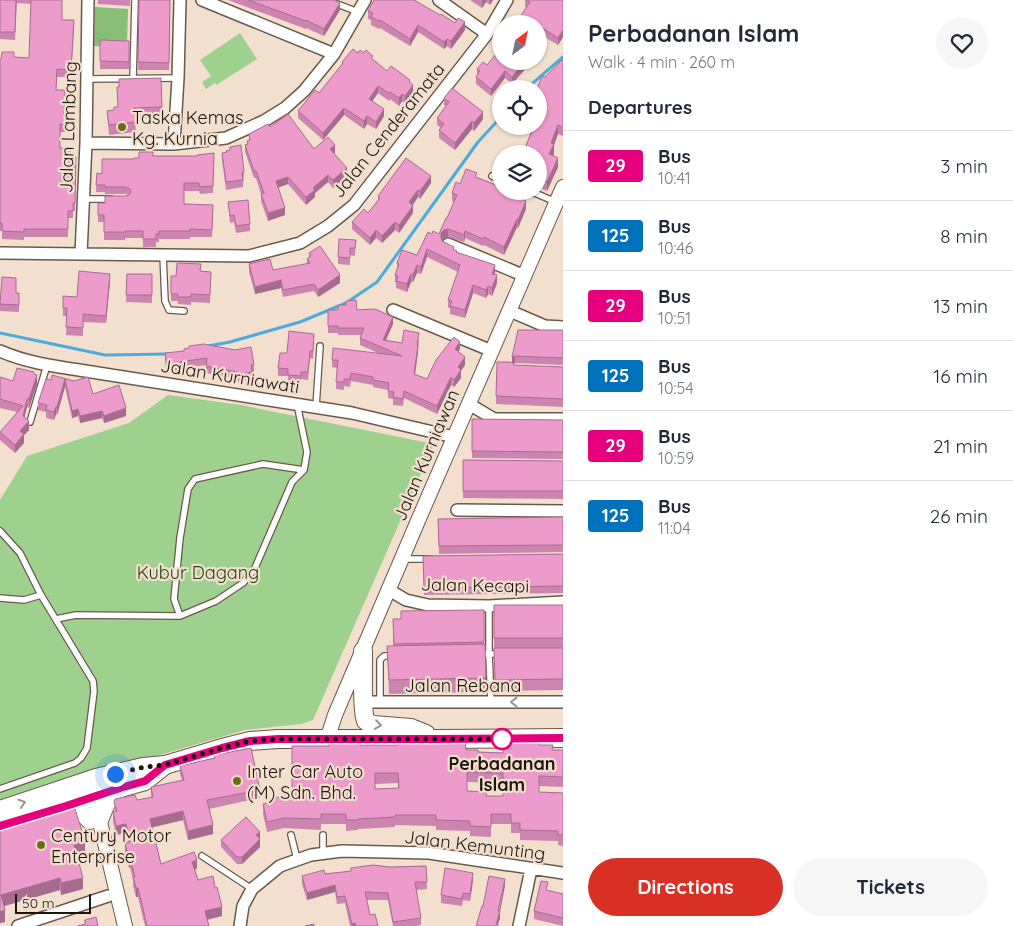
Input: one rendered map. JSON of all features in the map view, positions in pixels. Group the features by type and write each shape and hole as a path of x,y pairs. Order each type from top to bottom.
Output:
{"main road":[{"path":"363,651 372,702 365,720 367,723 417,729 435,739"},
{"path":"0,810 45,796 59,789 114,781 145,781 165,765 250,741 278,739 563,738"},
{"path":"0,826 66,806 89,796 114,781"},
{"path":"66,806 78,810 94,820 106,803 114,781"},
{"path":"45,796 68,793 89,796"}],"street":[{"name":"Jalan Lambang","path":"81,254 86,143 88,0"},
{"path":"174,144 180,0"},
{"path":"202,0 334,54"},
{"path":"86,143 174,144 226,138 264,121 285,108 304,91 334,54 365,0"},
{"path":"439,0 487,34"},
{"name":"Jalan Cenderamata","path":"0,253 249,256 300,243 328,226 354,205 487,34 507,0"},
{"name":"Jalan Kurniawan","path":"327,740 335,715 563,187"},
{"path":"448,244 525,276"},
{"path":"393,310 492,351"},
{"path":"510,311 546,326 563,327"},
{"name":"Jalan Kurniawati","path":"0,351 47,365 352,413 454,437"},
{"path":"469,404 494,419 563,419"},
{"path":"456,510 563,511"},
{"name":"Jalan Kecapi","path":"389,590 406,600 428,605 489,606 563,602"},
{"name":"Jalan Rebana","path":"372,702 563,702"},
{"path":"89,796 114,926"},
{"path":"94,820 124,926"},
{"name":"Jalan Kemunting","path":"252,888 280,866 297,859 322,853 342,851 429,853 563,873"},
{"path":"519,926 531,869"},
{"path":"240,926 244,906 252,888"},
{"path":"18,926 108,896"}],"lane":[{"path":"133,79 135,0"},
{"path":"327,0 358,12"},
{"path":"87,79 178,78"},
{"path":"547,198 556,202"},
{"path":"83,199 118,199"},
{"path":"163,255 165,301 169,310 184,311"},
{"path":"316,407 320,346"},
{"path":"30,422 47,365"},
{"path":"56,619 76,615 180,616 216,601 243,583 255,568 292,482 304,470 307,452 297,404"},
{"path":"180,616 174,599 180,538 188,489 196,479 263,464 304,470"},
{"path":"0,531 20,553 41,595 93,681 94,691 87,748 81,758 75,763 0,789"},
{"path":"402,559 439,559"},
{"path":"0,598 24,600 41,595"},
{"path":"489,606 491,702"},
{"path":"470,654 507,654"},
{"path":"372,702 380,660 384,656 405,655"},
{"path":"291,835 297,859"},
{"path":"322,853 323,835"},
{"path":"202,856 252,888"}],"green space":[{"path":"95,7 128,9 127,47 94,46"},
{"path":"240,33 257,59 216,85 215,83 206,89 202,82 211,76 200,60"},
{"name":"Kubur Dagang","path":"168,395 241,405 434,444 313,720 302,724 245,730 0,802 0,500 27,456 129,423"}],"building":[{"path":"0,0 16,0 15,32 0,32"},
{"path":"31,0 62,0 62,20 74,20 71,70 57,69 56,90 65,90 64,114 66,114 66,125 60,124 60,148 70,149 70,157 76,157 75,203 73,203 73,211 68,211 68,229 24,229 24,232 2,231 2,223 0,223 0,59 2,52 14,52 14,57 29,58"},
{"path":"139,0 170,0 169,63 138,62"},
{"path":"248,0 333,0 340,3 324,29 306,20"},
{"path":"374,0 414,0 455,23 458,18 465,22 451,41 447,39 444,42 418,25 410,39 380,20 371,17 373,13 368,11"},
{"path":"526,0 563,0 563,30 558,38 548,32 548,15 521,15 530,2"},
{"path":"100,40 129,41 129,62 100,61"},
{"path":"353,49 358,53 360,50 364,53 366,50 373,56 371,58 387,71 391,66 410,80 413,85 405,96 402,94 399,98 378,86 369,99 384,109 376,122 367,116 364,121 344,108 323,133 298,111 315,90 319,93"},
{"path":"492,59 492,70 518,70 512,77 505,71 498,80 492,80 491,89 476,77 480,71 477,69 483,62 487,65"},
{"path":"563,59 563,127 558,125 551,143 554,144 549,154 558,158 547,182 547,145 526,145 530,135 547,135 547,80 540,80 542,76 545,77"},
{"path":"161,78 162,107 134,108 136,122 109,125 107,111 118,107 117,87 119,87 119,79"},
{"path":"452,88 483,112 474,123 472,121 455,143 439,130 444,124 437,118 449,102 444,98"},
{"path":"288,114 314,149 328,137 335,145 330,149 347,168 333,180 328,175 306,197 288,177 276,181 285,208 268,213 261,194 264,193 245,145 250,140 249,134 268,124 270,127"},
{"path":"241,145 243,180 226,182 222,153 230,150 230,147"},
{"path":"139,152 153,152 153,156 197,156 214,153 213,186 200,187 199,183 184,183 184,204 213,205 212,230 159,231 159,234 156,234 156,239 143,239 143,231 104,232 104,215 98,215 98,203 105,203 105,196 126,196 131,192 126,187 96,185 97,173 102,174 102,159 134,159 139,158"},
{"path":"406,158 431,176 409,202 413,206 399,225 395,222 382,236 376,230 370,238 352,222 364,209 368,213"},
{"path":"466,169 477,173 475,177 492,183 492,200 526,201 504,247 484,237 483,239 465,231 464,235 448,229 441,233 442,241 454,247 453,249 456,252 495,265 492,274 497,275 492,288 488,286 486,290 473,285 465,310 450,306 452,301 448,300 460,265 427,249 421,267 417,265 407,284 396,281 398,276 395,275 402,250 417,255 428,232 432,234 433,231 439,234 457,195 452,193 456,182 460,184"},
{"path":"248,200 250,224 236,226 234,215 230,216 228,202"},
{"path":"339,239 356,240 355,248 350,248 350,258 338,257"},
{"path":"320,246 340,275 318,290 314,284 283,290 281,280 255,287 249,264 270,259 273,270 310,263 307,259 311,256 309,253"},
{"path":"177,263 201,264 200,271 211,272 210,295 191,294 191,297 178,297 178,294 171,294 171,276 176,276"},
{"path":"79,271 110,274 106,316 83,314 83,328 66,327 67,308 63,308 63,296 77,297"},
{"path":"127,274 152,274 152,295 126,295"},
{"path":"2,277 16,278 16,293 19,293 19,305 0,304"},
{"path":"356,300 357,310 375,309 393,317 383,340 402,343 404,330 419,333 414,374 427,379 436,360 454,337 460,342 455,349 465,357 458,367 461,370 454,380 451,377 437,406 404,391 403,399 393,397 394,392 388,391 389,383 373,380 373,377 351,373 350,379 344,379 344,382 336,382 338,360 332,360 333,348 402,356 360,338 364,328 328,326 328,310 338,310 338,305 346,305 346,301"},
{"path":"518,330 563,330 563,358 512,357"},
{"path":"289,331 314,334 313,351 310,351 308,372 301,372 301,376 288,375 288,369 278,368 280,353 287,353"},
{"path":"204,344 235,350 251,347 254,365 251,365 252,372 238,375 237,372 206,366 207,358 167,366 165,353 184,351 189,346"},
{"path":"497,362 511,362 515,365 563,367 563,399 496,396"},
{"path":"17,368 34,372 37,375 29,399 27,399 23,416 29,421 20,431 24,434 15,445 0,432 23,406 0,399 0,377 13,381"},
{"path":"52,375 74,381 88,377 93,394 119,385 126,408 104,416 102,411 80,416 78,409 72,411 65,379 54,412 46,410 47,405 38,403 46,379 51,380"},
{"path":"472,419 563,420 563,452 472,451"},
{"path":"463,460 563,461 563,491 463,491"},
{"path":"563,517 563,545 439,546 438,519"},
{"path":"563,554 563,586 424,588 423,556"},
{"path":"494,605 563,605 563,638 494,638"},
{"path":"484,610 484,642 394,644 393,619 401,619 401,611"},
{"path":"485,644 485,678 389,680 387,646"},
{"path":"494,648 563,648 563,679 495,680"},
{"path":"432,739 465,739 466,750 503,753 504,740 539,741 539,745 553,745 552,750 563,750 563,777 539,776 539,792 563,793 563,835 558,835 558,831 520,830 520,823 511,823 511,814 491,814 491,827 470,826 470,821 436,820 436,815 395,815 395,817 346,820 346,814 321,814 321,819 284,818 267,822 263,804 269,803 269,800 279,796 292,794 292,746 329,746 329,744 360,743 360,745 397,745 432,743","holes":["467,772 503,773 503,796 486,796 487,792 467,791","375,773 398,773 399,788 375,789"]},
{"path":"251,748 260,790 207,800 213,825 188,831 183,811 150,819 161,864 194,852 197,860 192,862 198,880 213,876 222,907 205,911 209,926 147,926 125,843 130,842 126,824 116,826 113,812 117,811 115,799 135,795 137,800 153,797 151,787 184,780 180,766 215,758 214,755"},
{"path":"68,806 75,809 85,841 74,845 83,878 61,883 60,878 1,895 5,910 0,912 0,826"},
{"path":"246,817 260,832 256,835 260,839 242,857 237,857 221,840"},
{"path":"373,865 390,867 426,866 427,882 415,882 421,918 393,922 388,893 365,892 370,915 375,914 378,926 356,926 355,923 352,924 345,896 337,897 335,885 307,893 302,876 324,870 325,874 351,871 351,868"},
{"path":"445,868 473,873 470,894 463,893 462,899 441,895"},
{"path":"489,876 505,879 496,924 498,926 476,926 483,906"},
{"path":"541,881 548,882 546,890 563,894 563,918 534,911"},
{"path":"96,917 98,926 78,926 85,924 85,920"}],"waterway":[{"path":"536,80 563,57"},
{"path":"208,346 230,342 300,322 346,303 377,282 478,142 492,127"},
{"path":"0,333 105,355 168,354"}],"bus line":[{"name":"29","path":"0,826 145,781 165,765 250,741 278,739 563,738"}],"place":[{"name":"Taska Kemas Kg. Kurnia","path":"122,127"},
{"name":"Perbadanan Islam","path":"502,739"},
{"name":"Inter Car Auto (M) Sdn. Bhd.","path":"237,781"},
{"name":"Century Motor Enterprise","path":"41,845"}],"route":[{"path":"115,774 144,767 165,765 250,741 278,739 376,740 505,739 502,739"}]}
